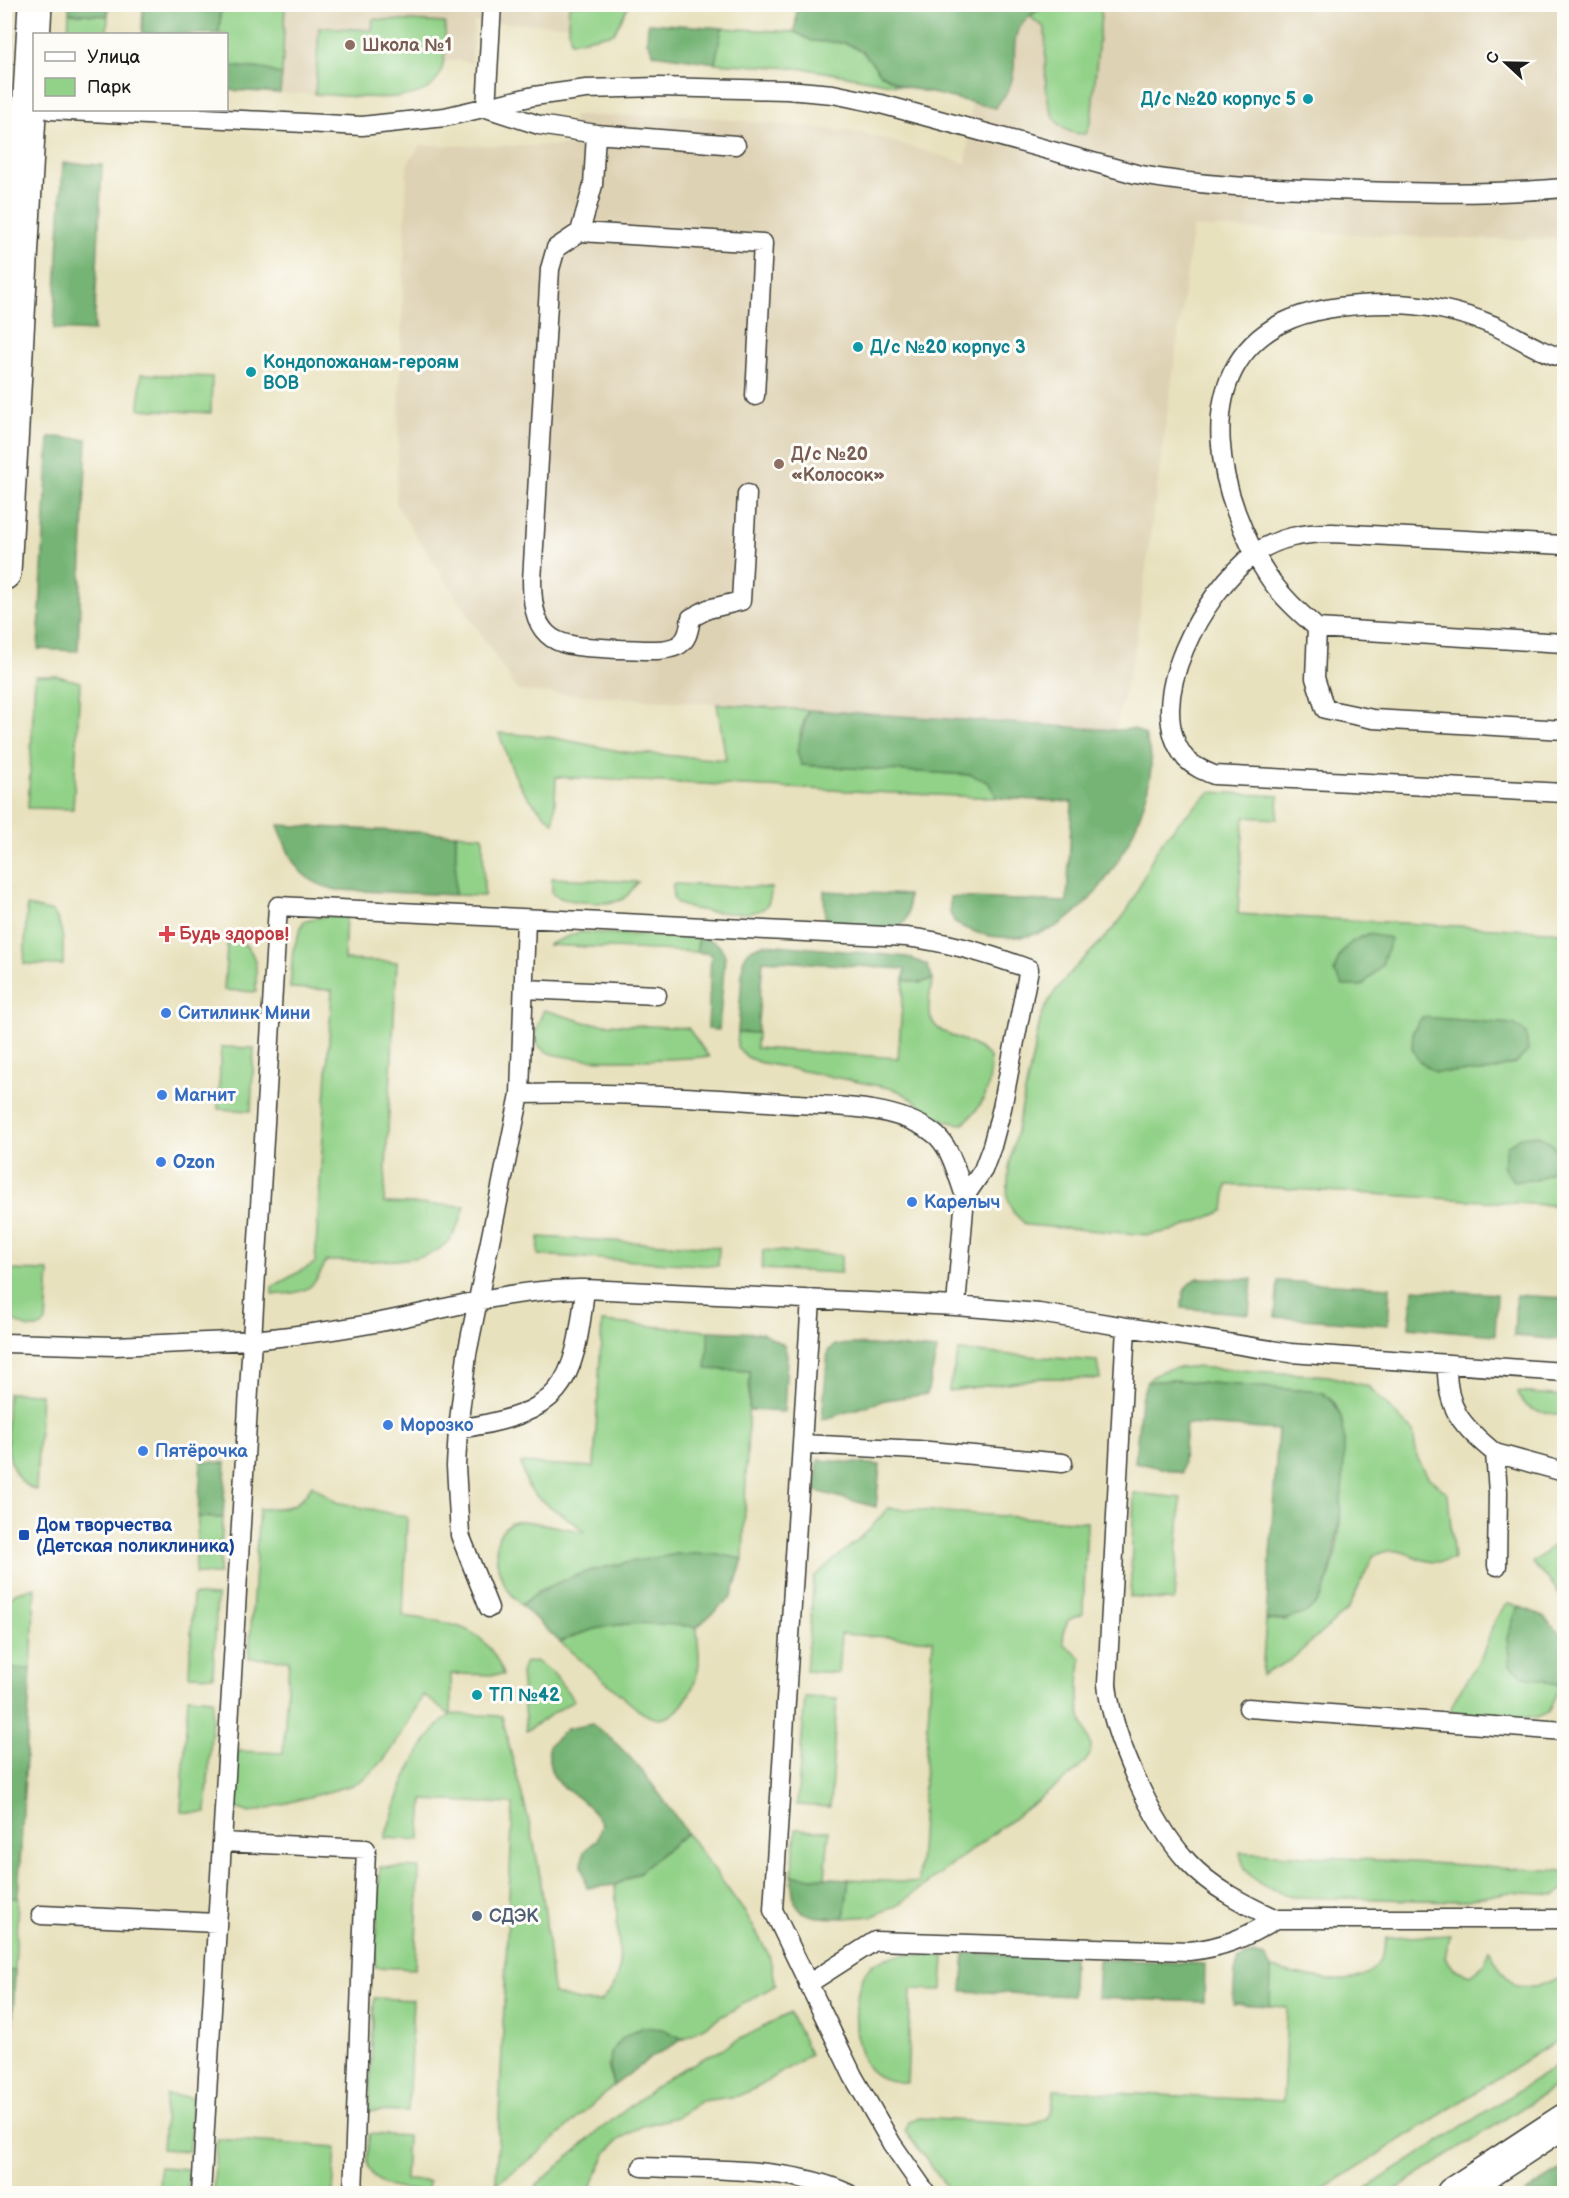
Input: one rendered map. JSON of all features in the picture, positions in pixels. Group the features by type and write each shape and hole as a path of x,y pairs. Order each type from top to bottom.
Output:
{"street":[{"path":"35,4 36,33"},
{"path":"4,573 8,445 38,111"},
{"path":"1453,2193 1564,2121"}],"lane":[{"path":"486,108 492,4"},
{"path":"76,111 362,126 445,117 534,96 586,89 658,87 787,90 833,94 881,104 1136,174 1176,182 1224,187 1427,193 1564,188"},
{"path":"486,108 539,125 596,134 736,145"},
{"path":"580,232 593,185 596,134"},
{"path":"747,494 741,601 708,609 691,618 686,639 677,646 646,650 581,647 552,639 542,629 536,617 532,581 550,269 556,248 580,232 763,243 755,396"},
{"path":"1564,357 1534,347 1494,326 1470,317 1414,306 1380,304 1306,314 1282,323 1266,334 1234,367 1226,385 1220,437 1224,467 1243,529 1255,553 1279,591 1317,628 1564,643"},
{"path":"1564,545 1314,533 1287,538 1255,553 1217,592 1180,655 1173,679 1171,701 1174,734 1179,748 1196,767 1214,775 1564,792"},
{"path":"1317,628 1315,678 1325,709 1373,719 1564,730"},
{"path":"201,2193 278,906 906,937 968,948 1029,969 1002,1108 992,1146 983,1170 965,1196"},
{"path":"489,1608 460,1535 456,1466 467,1354 520,1094 526,919"},
{"path":"524,989 657,995"},
{"path":"520,1094 673,1095 878,1112 920,1125 933,1132 947,1150 965,1196 956,1306"},
{"path":"4,1344 115,1346 252,1341 352,1327 478,1300 534,1291 585,1289 956,1306 1039,1313 1259,1349 1447,1365 1564,1372"},
{"path":"458,1429 512,1418 553,1397 564,1383 574,1361 585,1289"},
{"path":"811,1299 773,1910 853,2076 892,2144 927,2193"},
{"path":"1126,1327 1107,1684 1109,1704 1115,1729 1134,1771 1165,1830 1187,1861 1239,1901 1276,1919 1564,1919"},
{"path":"1447,1365 1449,1401 1461,1421 1495,1453 1564,1472"},
{"path":"802,1444 918,1450 1063,1462"},
{"path":"1495,1453 1498,1492 1497,1566"},
{"path":"1248,1708 1564,1731"},
{"path":"222,1842 366,1849 353,2193"},
{"path":"41,1915 218,1923"},
{"path":"808,1984 875,1941 1189,1951 1230,1944 1247,1937 1276,1919"},
{"path":"642,2166 812,2179 849,2193"}],"shaded area":[{"name":"Школа №1","path":"143,5 569,5 568,25 474,22 472,62 325,56 323,95 228,90 228,33 142,33"},
{"name":"Д/с №20 «Колосок»","path":"1005,5 1564,5 1564,238 1490,240 1193,227 1135,649 1115,730 518,691 396,505 407,164 420,145 571,146 573,116 685,115 864,133 966,163 975,58"}],"green space":[{"path":"69,5 108,5 108,16 69,13"},
{"path":"143,5 221,5 219,33 142,33"},
{"path":"221,5 285,5 282,75 264,69 228,66 228,33 219,33"},
{"path":"569,5 627,5 628,7 614,33 571,42 568,25"},
{"path":"797,5 1047,5 1022,24 1017,33 1013,75 1009,89 995,108 902,86 881,74 863,52 846,43 812,41 795,32"},
{"path":"1047,5 1102,5 1091,121 1086,134 1069,131 1058,123 1051,111 1047,95 1045,28 1028,15"},
{"path":"69,13 108,16 107,33 68,33"},
{"path":"373,19 445,23 444,58 438,78 430,87 400,97 315,94 319,27 372,30"},
{"path":"648,23 722,28 715,63 654,54 647,41"},
{"path":"722,28 795,32 812,41 846,43 863,52 881,74 902,86 808,69 715,63"},
{"path":"228,66 264,69 282,75 280,93 228,90"},
{"path":"63,163 102,165 94,331 54,329"},
{"path":"141,374 212,377 211,413 139,409"},
{"path":"49,437 87,439 78,651 38,649"},
{"path":"35,676 57,676 80,682 73,809 28,808"},
{"path":"717,704 808,710 800,732 801,765 971,775 989,782 997,798 556,777 554,823 532,801 519,783 499,733 550,737 624,752 726,760"},
{"path":"808,710 1115,730 1134,729 1145,735 1151,762 1143,808 1133,833 1105,880 1088,901 1070,917 1051,929 1027,936 1002,937 978,933 955,923 950,913 950,897 1067,902 1072,802 997,798 988,782 971,775 801,765 797,751"},
{"path":"1210,792 1279,796 1277,819 1244,817 1238,914 1564,932 1564,1206 1227,1185 1224,1211 1176,1230 1149,1235 1026,1225 1013,1212 1007,1197 1009,1167 1041,1017 1048,1002 1067,976 1122,918 1161,844"},
{"path":"278,825 456,834 455,895 337,890 324,886 304,875 297,868"},
{"path":"456,834 483,836 484,896 455,895"},
{"path":"552,878 638,882 621,900 585,902 565,899 552,893"},
{"path":"673,884 772,888 768,903 763,909 733,913 705,911 682,906 673,898"},
{"path":"824,891 908,895 906,920 900,926 885,929 862,927 831,920 825,917"},
{"path":"27,906 53,912 57,918 63,944 63,965 24,964"},
{"path":"346,915 344,960 397,962 384,1203 465,1206 451,1238 433,1252 420,1257 388,1261 326,1261 317,1279 306,1289 272,1295 272,1287 315,1263 332,990 290,988 293,950 303,922 320,917"},
{"path":"228,932 245,944 253,956 256,992 224,990"},
{"path":"579,932 698,938 697,952 547,945"},
{"path":"1368,934 1391,938 1382,965 1362,986 1343,986 1334,972 1339,958 1345,948"},
{"path":"698,938 715,942 725,956 719,1030 708,1029 711,954 697,952"},
{"path":"767,944 908,957 927,965 933,979 920,983 904,980 905,969 763,960 757,1033 738,1032 743,961 752,948"},
{"path":"933,979 929,1000 930,1015 935,1025 942,1031 977,1047 990,1057 990,1077 985,1095 976,1110 962,1124 934,1115 894,1089 758,1062 747,1057 737,1047 738,1032 757,1033 756,1048 898,1058 904,980 920,983"},
{"path":"544,1010 588,1023 688,1028 709,1057 596,1060 554,1055 538,1045 536,1035"},
{"path":"1422,1017 1514,1024 1526,1033 1528,1051 1516,1063 1485,1072 1435,1072 1418,1060 1412,1048 1413,1031"},
{"path":"221,1047 254,1048 251,1111 218,1109"},
{"path":"1538,1135 1553,1145 1558,1155 1553,1171 1536,1180 1513,1181 1503,1166 1507,1146 1520,1137"},
{"path":"539,1237 719,1247 718,1266 538,1255"},
{"path":"763,1250 841,1255 841,1273 762,1269"},
{"path":"9,1270 49,1271 46,1322 42,1326 29,1328 11,1319 8,1309"},
{"path":"1197,1278 1252,1279 1249,1314 1182,1308 1185,1290"},
{"path":"1278,1281 1390,1287 1388,1325 1275,1317"},
{"path":"1413,1289 1497,1294 1495,1335 1409,1327"},
{"path":"1516,1295 1564,1298 1564,1340 1514,1336"},
{"path":"602,1322 709,1331 707,1369 750,1371 743,1559 717,1554 541,1589 521,1605 502,1579 497,1559 498,1539 509,1524 519,1521 584,1531 532,1492 521,1463 594,1467"},
{"path":"709,1331 762,1333 784,1345 787,1355 784,1412 749,1410 750,1371 706,1369"},
{"path":"857,1344 937,1350 927,1394 885,1400 822,1420 828,1351 835,1345"},
{"path":"959,1351 1097,1361 1100,1379 1042,1378 948,1391"},
{"path":"1192,1367 1329,1376 1369,1387 1413,1432 1417,1457 1428,1477 1448,1494 1454,1560 1425,1561 1399,1551 1383,1552 1373,1556 1349,1608 1291,1660 1262,1675 1266,1620 1287,1620 1303,1607 1327,1582 1334,1563 1338,1542 1341,1494 1336,1404 1322,1392 1173,1380 1147,1382 1162,1371"},
{"path":"1173,1380 1322,1392 1337,1408 1342,1421 1344,1459 1336,1540 1332,1564 1320,1599 1303,1614 1296,1617 1266,1620 1278,1430 1186,1424 1182,1473 1135,1462 1141,1399 1147,1382"},
{"path":"1518,1392 1564,1396 1564,1415 1530,1408 1520,1399"},
{"path":"8,1393 41,1394 36,1490 24,1484 16,1474 11,1462 7,1435"},
{"path":"818,1460 880,1465 876,1507 816,1491"},
{"path":"201,1461 226,1463 223,1518 198,1517"},
{"path":"312,1485 336,1502 407,1517 403,1616 451,1624 465,1629 487,1645 496,1658 503,1675 451,1674 451,1714 502,1716 538,1864 553,1994 582,2002 600,2002 614,1986 620,1965 615,1885 638,1873 687,1833 746,1914 769,1955 776,1985 683,2039 663,2030 608,2065 613,2086 539,2153 496,2184 513,1804 423,1800 420,1840 385,1838 402,1788 417,1755 427,1740 450,1715 423,1695 386,1757 366,1777 353,1785 250,1813 238,1809 234,1801 237,1751 283,1753 289,1660 249,1658 259,1509 290,1506 301,1499"},
{"path":"1134,1493 1181,1498 1174,1601 1130,1597"},
{"path":"888,1508 1087,1522 1083,1614 1068,1620 1063,1643 1081,1658 1079,1705 1091,1752 1070,1776 898,1905 873,1916 844,1918 849,1879 918,1883 933,1640 841,1634 838,1673 806,1671 814,1577 869,1530"},
{"path":"198,1517 223,1518 219,1574 195,1574"},
{"path":"1564,1537 1564,1601 1551,1582 1532,1563"},
{"path":"678,1554 717,1554 743,1559 732,1596 697,1627 627,1624 594,1629 560,1642 521,1605 538,1593 576,1575 596,1569"},
{"path":"35,1587 31,1669 5,1668 5,1604 15,1593"},
{"path":"193,1595 217,1596 213,1676 189,1675"},
{"path":"1508,1604 1518,1606 1507,1638 1522,1675 1560,1685 1548,1713 1537,1718 1450,1712 1459,1691 1480,1659 1494,1622"},
{"path":"1518,1606 1543,1616 1564,1638 1564,1678 1560,1685 1522,1675 1510,1665 1507,1638"},
{"path":"652,1622 697,1627 699,1660 694,1684 682,1705 671,1715 660,1719 650,1717 638,1710 560,1642 605,1627"},
{"path":"535,1661 553,1673 574,1700 526,1731 521,1673 524,1663"},
{"path":"5,1668 31,1669 18,1898 5,1897"},
{"path":"188,1697 213,1699 206,1813 181,1812"},
{"path":"805,1697 837,1699 830,1807 797,1805"},
{"path":"592,1724 632,1760 687,1833 638,1873 615,1885 587,1888 582,1865 584,1851 597,1840 602,1824 589,1807 563,1787 553,1775 550,1767 549,1745 567,1729"},
{"path":"796,1829 829,1831 825,1878 792,1876"},
{"path":"1240,1852 1564,1871 1564,1889 1556,1895 1510,1892 1462,1901 1294,1897 1267,1888 1252,1878 1242,1862"},
{"path":"380,1867 419,1868 415,1969 375,1967"},
{"path":"792,1876 849,1879 844,1918 811,1916 804,1913 795,1901"},
{"path":"4,1897 18,1898 15,1971 5,1970"},
{"path":"1450,1935 1445,1957 1454,1969 1470,1975 1484,1964 1489,1949 1502,1972 1516,1986 1535,1987 1564,1976 1564,2036 1317,2193 951,2193 905,2131 908,2121 919,2118 1030,2125 1038,2123 1050,2114 1054,2090 1283,2101 1287,2007 1270,2006 1271,1969 1314,1978 1345,1980 1371,1971 1380,1960 1387,1938"},
{"path":"965,1953 1073,1957 1072,1996 962,1991"},
{"path":"905,1954 944,1956 942,1990 911,1989 907,2083 881,2078 869,2069 859,2048 856,2020 858,1991 867,1970 880,1960"},
{"path":"1252,1954 1265,1957 1271,1969 1270,2006 1233,2004 1235,1972 1239,1959"},
{"path":"1099,1959 1205,1964 1204,2002 1097,1998"},
{"path":"5,1970 15,1971 5,2194 4,2193"},
{"path":"374,1998 413,2000 408,2112 369,2111"},
{"path":"790,2013 810,2054 760,2086 738,2096 701,2101 677,2117 642,2126 619,2140 607,2152 588,2193 528,2193 598,2131 670,2076"},
{"path":"644,2027 663,2029 683,2039 651,2058 613,2086 610,2064 613,2049 624,2037"},
{"path":"1564,2061 1564,2081 1390,2193 1359,2193"},
{"path":"166,2095 192,2097 189,2151 162,2149"},
{"path":"369,2134 407,2136 405,2180 429,2181 428,2191 394,2188 373,2176 367,2156"},
{"path":"217,2139 336,2147 333,2193 213,2193"},
{"path":"160,2167 189,2169 188,2193 159,2193"},
{"path":"1564,2168 1564,2193 1525,2193"}],"place":[{"name":"Школа №1","path":"350,45"},
{"name":"Д/с №20 корпус 5","path":"1308,99"},
{"name":"Д/с №20 корпус 3","path":"858,347"},
{"name":"Кондопожанам-героям ВОВ","path":"251,372"},
{"name":"Д/с №20 «Колосок»","path":"779,464"},
{"name":"Будь здоров!","path":"167,934"},
{"name":"Ситилинк Мини","path":"166,1013"},
{"name":"Магнит","path":"162,1095"},
{"name":"Ozon","path":"161,1162"},
{"name":"Карелыч","path":"912,1202"},
{"name":"Морозко","path":"388,1425"},
{"name":"Пятёрочка","path":"143,1451"},
{"name":"Дом творчества (Детская поликлиника)","path":"24,1535"},
{"name":"ТП №42","path":"477,1695"},
{"name":"СДЭК","path":"477,1916"}]}
